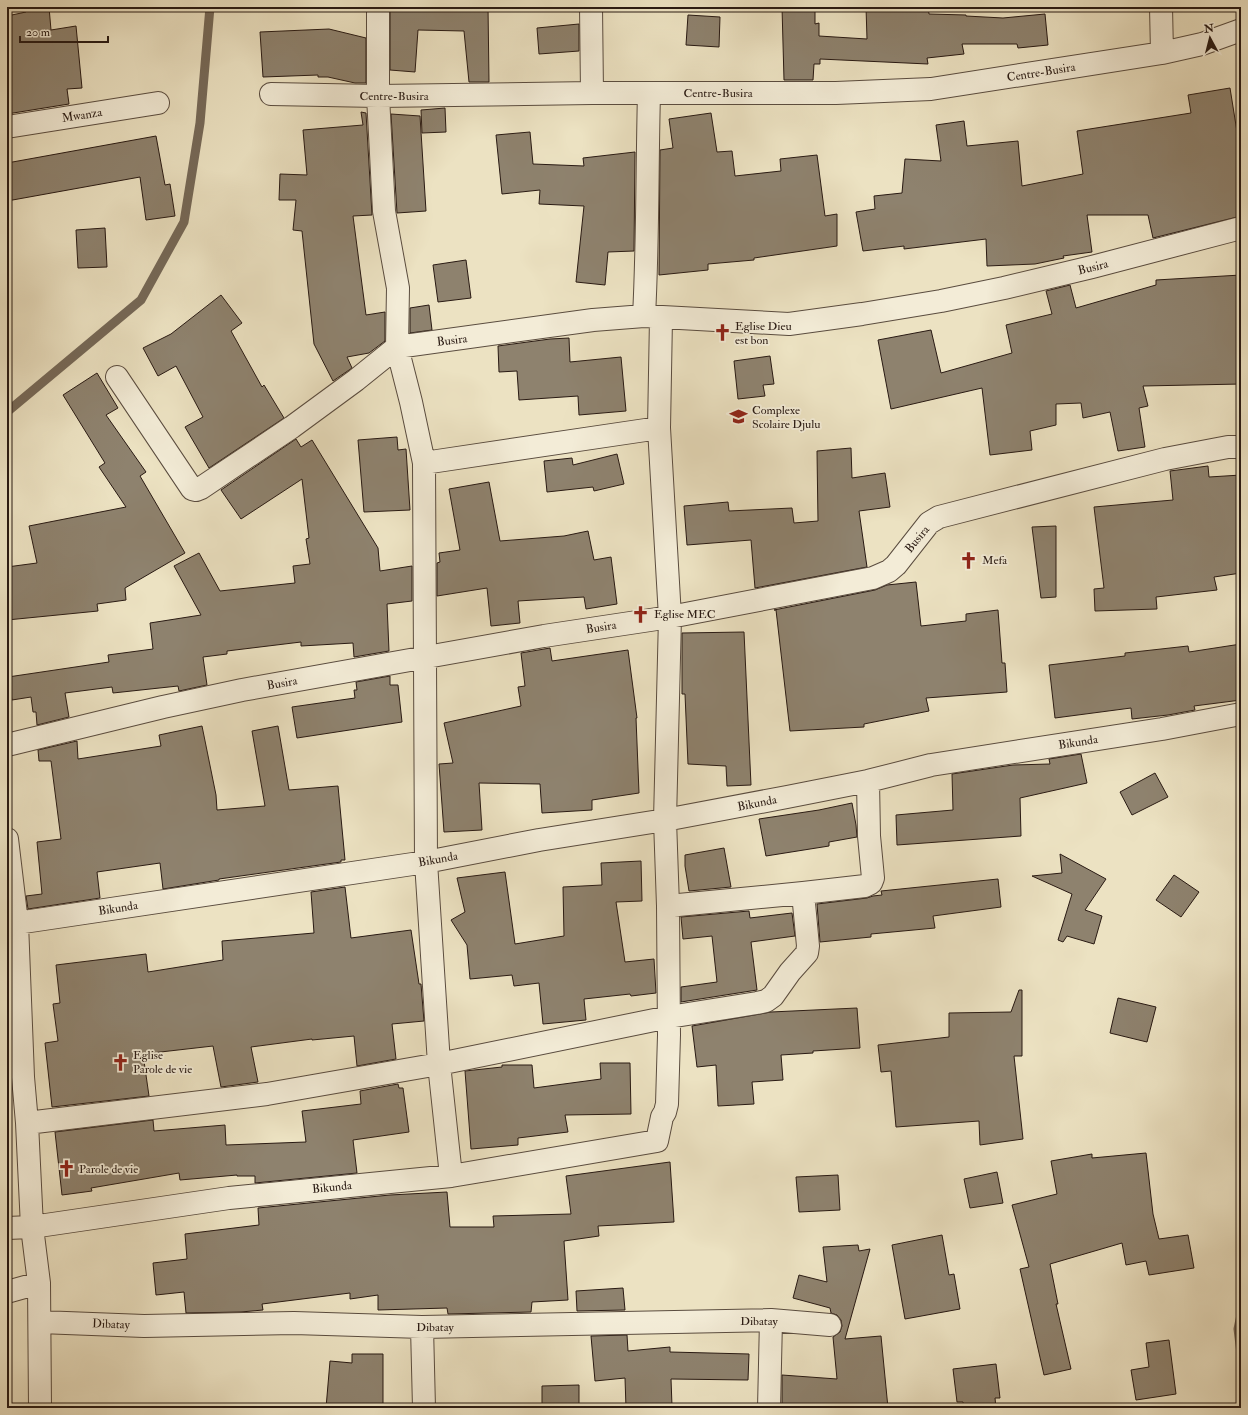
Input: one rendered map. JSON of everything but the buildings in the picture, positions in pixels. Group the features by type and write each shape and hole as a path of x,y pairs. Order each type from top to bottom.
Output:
{"street":[{"path":"378,7 378,96 384,211 398,288 397,347 424,463 426,862 439,1064 451,1176"},
{"path":"592,7 592,93"},
{"path":"1161,7 1162,53"},
{"name":"Centre-Busira","path":"271,94 378,96 592,93 836,93 931,89 1162,53 1202,44 1241,30"},
{"path":"649,93 647,155 647,250 653,317 670,617 665,820 668,906 669,1017"},
{"name":"Mwanza","path":"7,127 158,103"},
{"name":"Busira","path":"397,347 593,320 653,317 789,324 862,314 941,301 1004,288 1092,267 1241,228"},
{"path":"117,377 192,489 196,490 292,427 356,380 397,347"},
{"path":"424,463 659,428"},
{"name":"Busira","path":"7,744 242,690 544,636 670,617 873,578 889,571 896,565 929,523 939,517 1165,459 1228,447 1241,447"},
{"name":"Bikunda","path":"12,925 426,862 539,840 665,820 868,781 931,765 1162,729 1241,714"},
{"path":"668,906 865,886 871,883 873,878 869,836 868,781"},
{"path":"7,839 27,1123 32,1227 39,1283 40,1408"},
{"path":"27,1123 267,1094 439,1064 669,1017 766,1001 773,996 807,953 808,946 803,893"},
{"name":"Bikunda","path":"7,1228 32,1227 229,1198 451,1176 657,1141 662,1117 667,1104 669,1017"},
{"path":"7,1292 39,1283"},
{"path":"769,1408 771,1320"},
{"name":"Dibatay","path":"40,1322 144,1326 294,1323 422,1327 771,1320 830,1325"},
{"path":"422,1327 424,1408"}],"waterway":[{"path":"7,412 141,300 184,222 200,123 210,7"},
{"path":"1241,1315 1238,1329 1241,1353"}],"place":[{"name":"Eglise Dieu est bon","path":"722,333"},
{"name":"Complexe Scolaire Djulu","path":"739,417"},
{"name":"Mefa","path":"969,560"},
{"name":"Eglise MEC","path":"641,614"},
{"name":"Eglise Parole de vie","path":"120,1062"},
{"name":"Parole de vie","path":"66,1169"}]}
